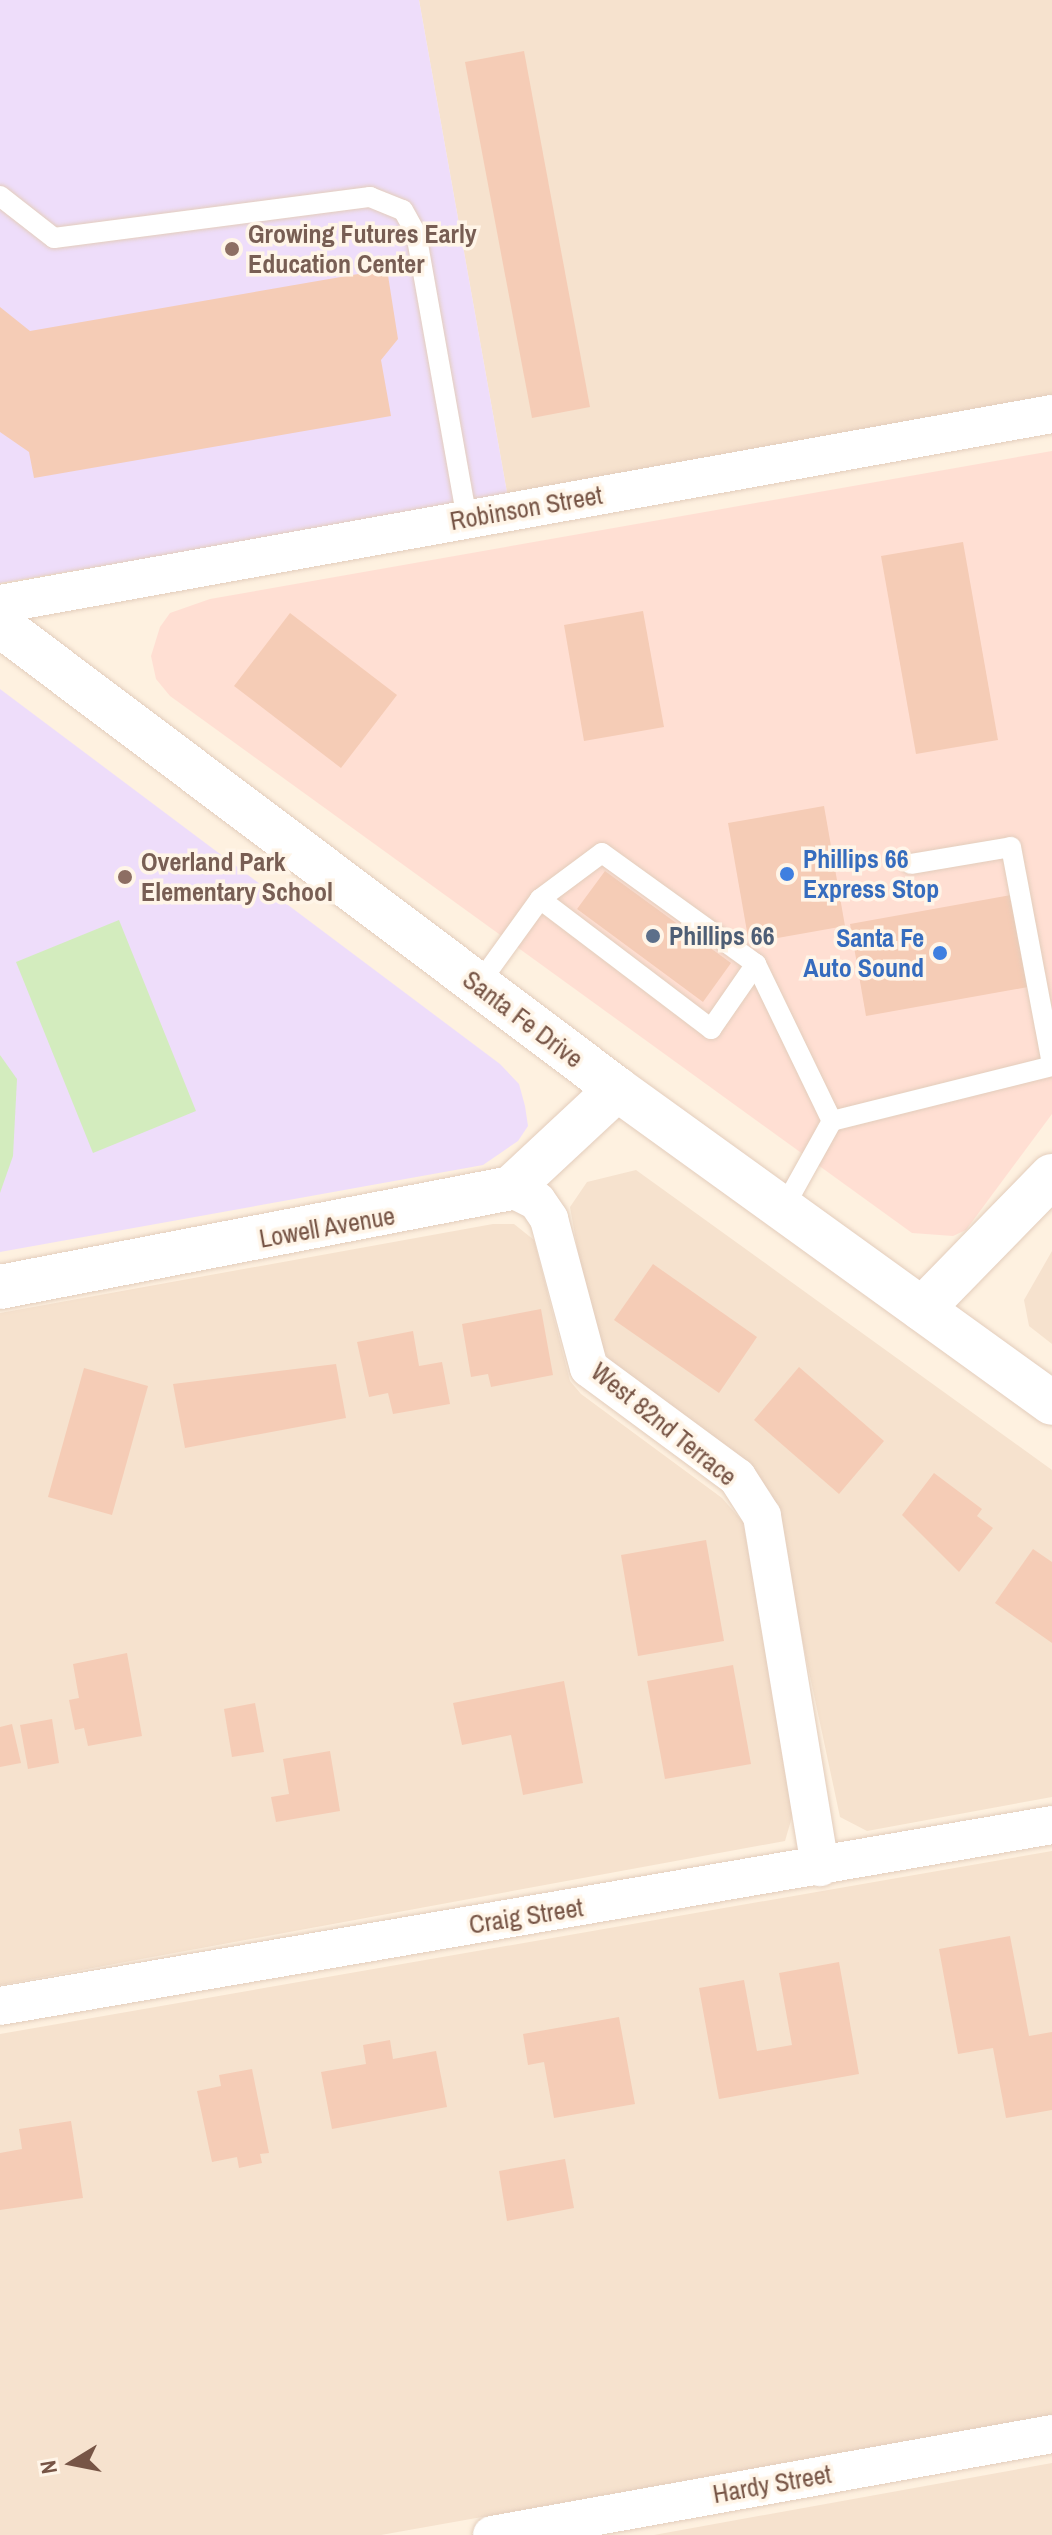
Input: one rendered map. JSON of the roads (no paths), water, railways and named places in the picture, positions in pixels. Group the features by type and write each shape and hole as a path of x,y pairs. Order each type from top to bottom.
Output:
{"main road":[{"name":"Santa Fe Drive","path":"0,625 617,1089 1052,1403"},
{"path":"511,1188 617,1089"},
{"path":"922,1309 1052,1176"},
{"name":"Lowell Avenue","path":"0,1287 511,1188"}],"street":[{"name":"Robinson Street","path":"0,604 1052,414"},
{"name":"West 82nd Terrace","path":"511,1188 537,1201 549,1219 589,1368 737,1477 762,1516 820,1867"},
{"name":"Craig Street","path":"0,2006 1052,1825"},
{"name":"Hardy Street","path":"512,2533 1052,2434"}],"lane":[{"path":"0,196 54,238 370,197 403,210 416,233 467,519"},
{"path":"783,1209 832,1121 1052,1065 1011,847 911,864"},
{"path":"478,985 540,899 602,853 756,964 832,1121"},
{"path":"540,899 711,1029 756,964"}],"place":[{"name":"Growing Futures Early Education Center","path":"232,249"},
{"name":"Phillips 66 Express Stop","path":"787,874"},
{"name":"Overland Park Elementary School","path":"125,877"},
{"name":"Phillips 66","path":"653,936"},
{"name":"Santa Fe Auto Sound","path":"940,953"}]}
